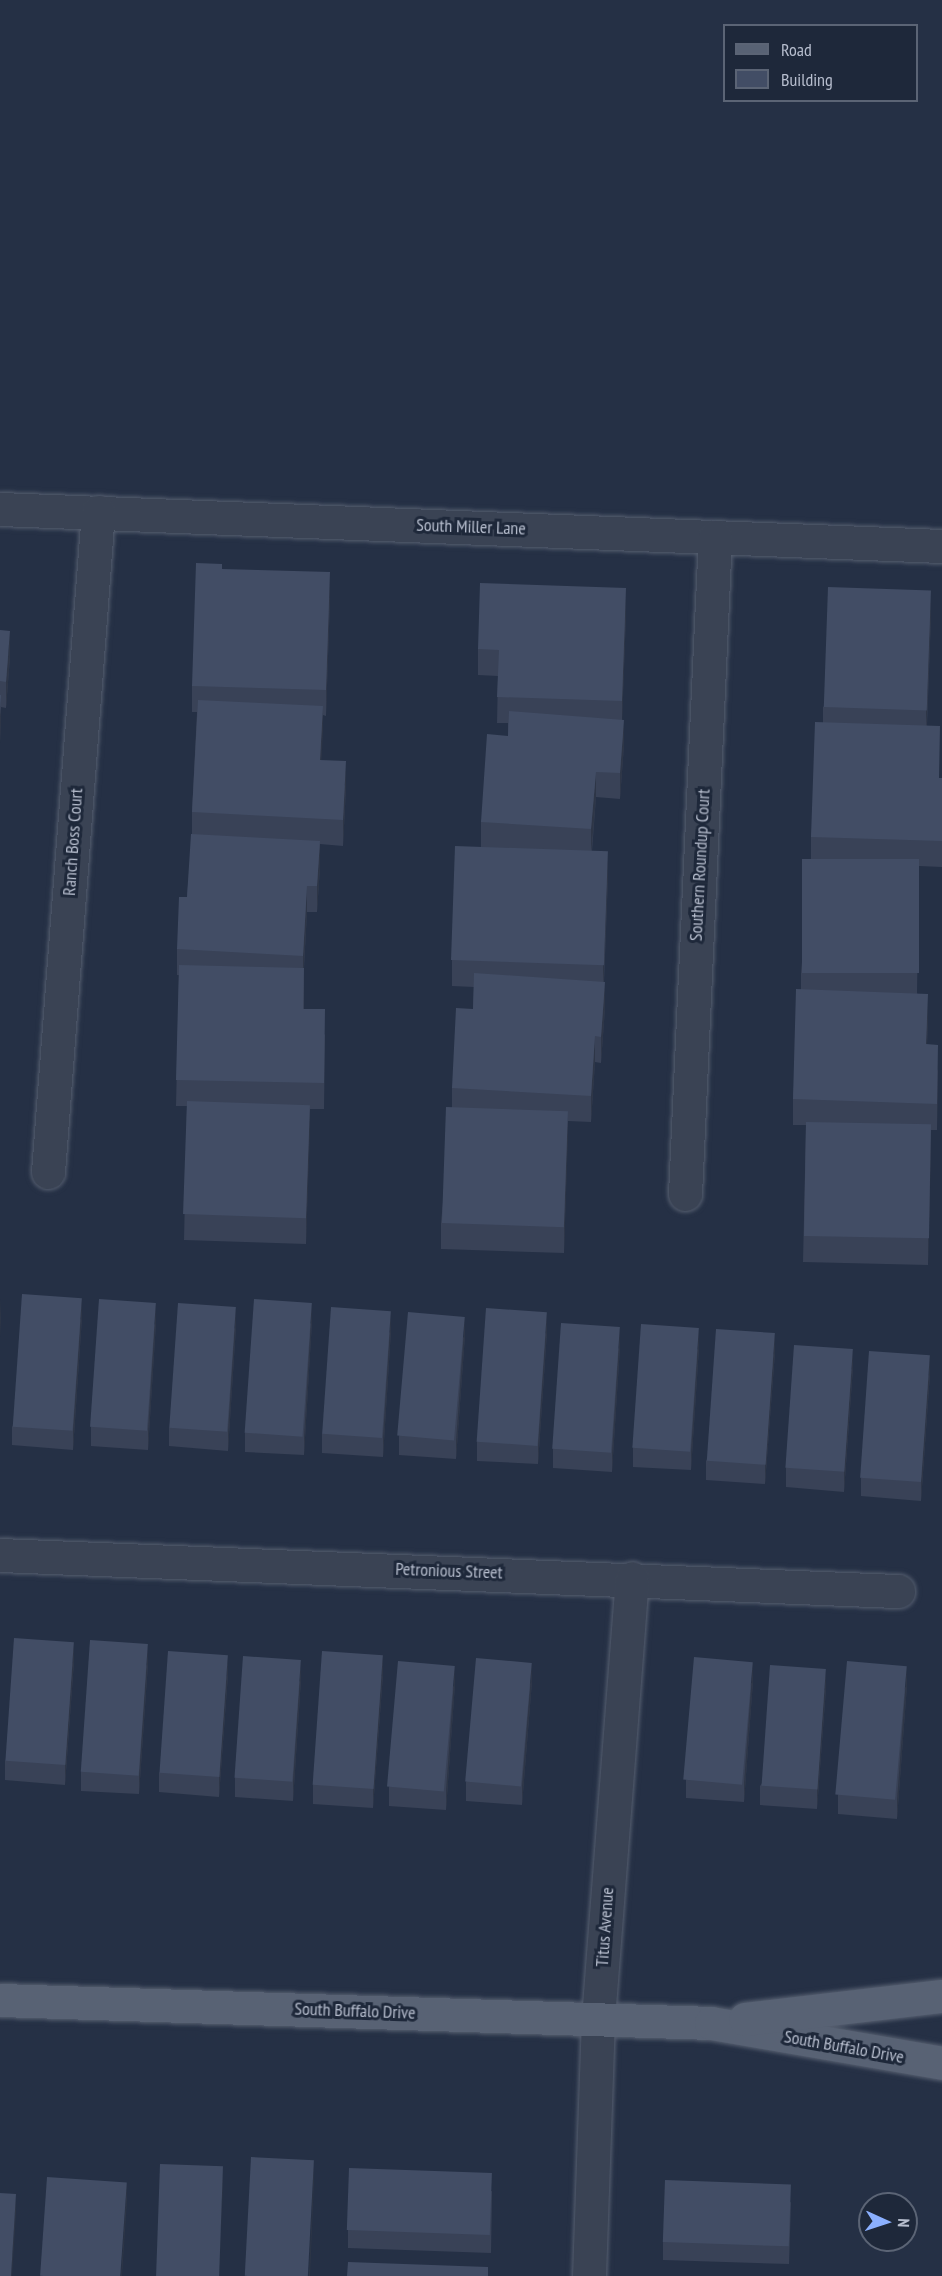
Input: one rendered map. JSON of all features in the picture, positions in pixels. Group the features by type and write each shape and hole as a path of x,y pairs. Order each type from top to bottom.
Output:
{"main road":[{"name":"South Buffalo Drive","path":"711,2023 942,1996"},
{"name":"South Buffalo Drive","path":"0,2000 711,2023 942,2063"}],"street":[{"name":"South Miller Lane","path":"0,508 942,546"},
{"name":"Ranch Boss Court","path":"48,1172 98,512"},
{"name":"Southern Roundup Court","path":"685,1194 715,537"},
{"name":"Petronious Street","path":"0,1555 632,1578 898,1591"},
{"name":"Titus Avenue","path":"588,2276 598,2019 632,1578"}],"building":[{"path":"196,563 222,564 222,569 330,572 326,690 192,686"},
{"path":"480,583 626,588 622,701 497,697 499,650 478,649"},
{"path":"828,587 931,591 927,711 824,707"},
{"path":"0,630 10,631 6,682 0,681"},
{"path":"198,700 323,706 320,760 346,761 343,820 192,812"},
{"path":"509,711 624,720 620,773 596,772 591,829 481,822 487,734 508,736"},
{"path":"815,722 940,726 939,778 942,778 942,841 811,837"},
{"path":"191,834 320,841 317,886 307,886 303,956 177,949 179,897 187,897"},
{"path":"455,846 608,851 604,965 451,960"},
{"path":"802,859 919,859 919,973 802,973"},
{"path":"179,965 304,968 303,1009 325,1009 324,1083 176,1080"},
{"path":"474,973 605,982 601,1037 595,1036 591,1096 452,1088 456,1008 473,1009"},
{"path":"796,989 928,994 926,1044 938,1045 937,1104 793,1099"},
{"path":"187,1101 310,1105 306,1218 183,1214"},
{"path":"446,1107 568,1111 564,1227 442,1223"},
{"path":"806,1122 931,1124 929,1238 804,1236"},
{"path":"22,1294 82,1298 73,1431 13,1427"},
{"path":"99,1299 156,1303 147,1431 90,1427"},
{"path":"254,1299 312,1303 303,1437 245,1433"},
{"path":"178,1303 236,1307 227,1432 169,1428"},
{"path":"331,1307 391,1311 382,1438 322,1434"},
{"path":"486,1308 547,1312 538,1446 477,1442"},
{"path":"408,1312 465,1317 454,1440 397,1436"},
{"path":"561,1323 620,1327 611,1453 552,1449"},
{"path":"641,1324 699,1328 690,1452 632,1448"},
{"path":"716,1329 775,1333 766,1465 707,1461"},
{"path":"794,1345 853,1349 844,1472 785,1468"},
{"path":"869,1351 930,1355 921,1482 860,1478"},
{"path":"14,1638 74,1642 65,1765 5,1761"},
{"path":"90,1640 148,1644 139,1776 81,1772"},
{"path":"168,1651 228,1655 219,1777 159,1773"},
{"path":"322,1651 383,1655 374,1789 313,1785"},
{"path":"243,1656 301,1660 292,1782 234,1778"},
{"path":"694,1657 753,1662 742,1785 683,1780"},
{"path":"476,1658 532,1663 521,1786 465,1782"},
{"path":"398,1661 455,1666 444,1791 387,1787"},
{"path":"847,1661 907,1666 895,1800 835,1794"},
{"path":"770,1665 826,1669 817,1790 762,1786"},
{"path":"251,2157 314,2160 308,2276 245,2276"},
{"path":"160,2164 223,2166 219,2276 156,2276"},
{"path":"349,2168 492,2173 490,2235 347,2230"},
{"path":"47,2177 127,2183 120,2276 40,2276"},
{"path":"665,2180 791,2184 789,2246 663,2242"},
{"path":"0,2193 16,2194 11,2276 0,2276"},
{"path":"348,2262 488,2267 488,2276 347,2276"}]}
